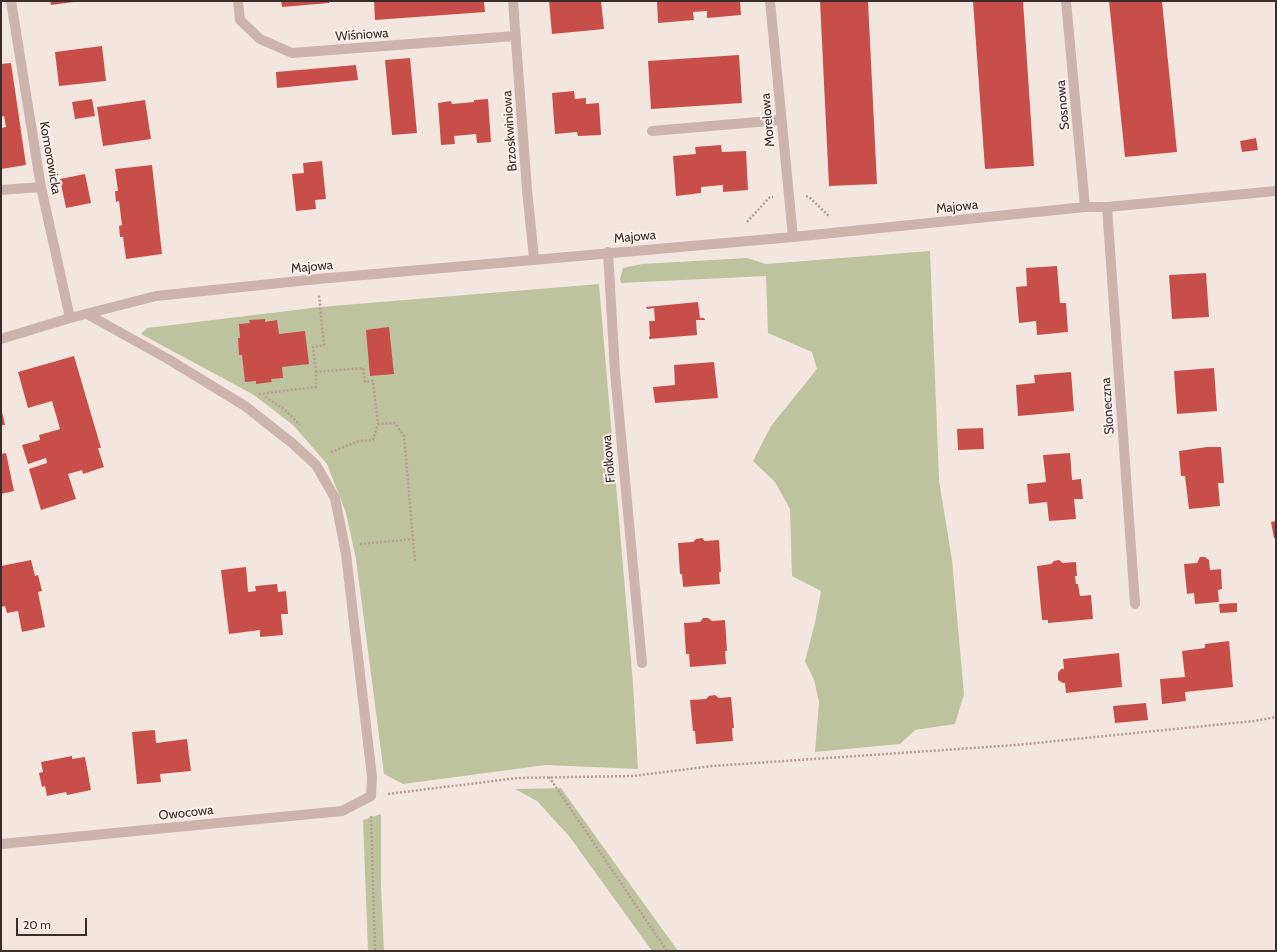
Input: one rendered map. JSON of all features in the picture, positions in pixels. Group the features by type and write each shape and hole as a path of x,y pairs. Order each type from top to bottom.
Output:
{"street":[{"name":"Komorowicka","path":"11,1 40,187 70,318"},
{"name":"Wiśniowa","path":"238,1 240,20 260,39 292,53 516,36"},
{"name":"Brzoskwiniowa","path":"513,1 527,190 534,258"},
{"name":"Morelowa","path":"770,1 793,237"},
{"name":"Sosnowa","path":"1066,1 1085,207"},
{"path":"652,130 781,120"},
{"path":"1,190 40,187"},
{"name":"Majowa","path":"1,339 70,318 156,296 318,278 378,274 534,258 793,237 1085,207 1107,207 1276,191"},
{"name":"Słoneczna","path":"1107,207 1135,604"},
{"name":"Fiołkowa","path":"608,252 615,372 642,663"},
{"path":"87,314 168,359 245,406 292,443 316,465 335,498 344,545 372,777 371,796"},
{"name":"Owocowa","path":"1,844 342,811 371,796"}],"path":[{"path":"259,394 316,387 313,347 324,345 318,278"},
{"path":"316,372 363,368 365,382 373,381 378,424 373,440 360,441 324,455"},
{"path":"378,424 395,423 404,436 415,562"},
{"path":"344,545 412,539"},
{"path":"376,951 371,796 517,778 633,776 712,766 1016,746 1276,718"},
{"path":"549,777 667,951"}],"green space":[{"path":"930,251 939,480 952,560 964,694 955,724 915,730 900,744 815,752 819,702 814,680 805,661 815,623 821,591 792,576 790,509 775,482 753,461 771,426 817,369 812,352 768,333 766,276 621,283 620,279 623,268 642,264 747,258 766,264"},
{"path":"599,284 633,684 638,769 546,765 403,784 384,774 356,559 346,513 327,464 294,426 254,395 141,334 147,328 320,307"},
{"path":"561,788 678,951 652,951 569,836 537,801 515,789"},
{"path":"381,814 381,885 384,951 368,951 363,820"}],"building":[{"path":"50,1 74,1 74,2 51,5"},
{"path":"281,1 329,1 329,3 282,7"},
{"path":"374,1 484,1 485,12 375,20"},
{"path":"549,1 601,1 604,29 552,34"},
{"path":"657,1 740,1 741,15 707,18 707,11 693,12 694,20 658,23"},
{"path":"820,1 868,1 877,184 829,186"},
{"path":"973,1 1023,1 1034,166 985,169"},
{"path":"1109,1 1162,1 1177,152 1125,157"},
{"path":"102,46 106,81 59,86 55,52"},
{"path":"739,55 742,103 651,109 648,61"},
{"path":"410,58 417,133 392,135 385,60"},
{"path":"11,63 26,165 1,169 1,128 6,127 4,116 1,117 1,64"},
{"path":"356,65 358,80 277,88 276,72"},
{"path":"574,91 575,99 586,98 586,104 599,103 601,135 578,136 577,132 555,134 552,93"},
{"path":"92,99 95,116 75,119 72,102"},
{"path":"488,99 491,142 477,143 476,134 454,136 455,144 441,145 438,103 451,101 452,104"},
{"path":"145,100 151,139 103,146 97,107"},
{"path":"1256,138 1258,150 1242,152 1240,141"},
{"path":"721,145 722,152 746,151 748,190 723,192 723,185 701,187 701,193 676,196 673,156 696,154 695,147"},
{"path":"322,161 326,199 315,200 316,209 296,211 292,174 304,173 303,163"},
{"path":"152,165 162,254 126,259 123,237 120,237 119,226 122,225 119,201 116,202 115,191 118,191 115,169"},
{"path":"85,174 91,203 66,208 60,179"},
{"path":"1057,266 1060,303 1066,303 1068,332 1037,335 1036,321 1019,323 1016,287 1027,286 1026,268"},
{"path":"1206,273 1209,317 1172,319 1169,275"},
{"path":"698,302 700,318 704,318 705,320 696,320 697,335 649,339 649,321 655,321 654,308 647,309 646,307"},
{"path":"265,319 265,322 277,320 279,334 305,331 309,364 282,367 283,378 271,379 272,382 256,384 256,381 245,382 242,355 239,355 239,324 250,323 249,320"},
{"path":"389,327 394,374 370,376 366,330"},
{"path":"74,356 101,448 98,448 104,467 83,474 82,470 68,474 76,499 41,510 29,469 47,463 46,458 28,464 22,445 40,440 39,435 60,429 52,401 28,408 18,372"},
{"path":"714,362 718,398 655,403 653,387 675,385 674,365"},
{"path":"1214,368 1217,411 1177,414 1174,371"},
{"path":"1071,372 1074,411 1018,416 1016,385 1035,383 1034,375"},
{"path":"1,408 5,425 1,425"},
{"path":"983,428 984,449 958,450 957,429"},
{"path":"1207,447 1221,447 1224,483 1218,483 1220,506 1189,509 1185,476 1181,476 1179,451"},
{"path":"6,453 14,491 1,494 1,454"},
{"path":"1070,453 1072,480 1081,479 1083,499 1074,499 1076,519 1049,521 1047,502 1029,504 1027,484 1046,482 1043,455"},
{"path":"1276,521 1276,538 1274,538 1271,522"},
{"path":"702,538 705,541 719,540 721,572 719,572 720,584 683,587 682,574 680,574 678,543 693,542 696,539"},
{"path":"1200,557 1205,557 1209,560 1210,570 1221,569 1222,589 1218,590 1219,602 1195,604 1194,593 1187,594 1184,564 1197,563"},
{"path":"31,560 35,576 38,575 42,591 38,592 45,627 22,632 18,611 7,613 5,606 1,607 1,566"},
{"path":"1059,560 1063,563 1076,562 1076,584 1078,584 1080,596 1091,595 1093,619 1048,623 1048,620 1042,620 1037,566 1051,564 1054,561"},
{"path":"246,567 248,592 256,591 255,586 277,584 278,592 286,591 288,614 281,614 283,635 260,637 260,630 229,634 221,570"},
{"path":"1237,603 1237,612 1220,613 1219,604"},
{"path":"703,618 708,618 712,621 725,620 727,651 725,651 726,664 690,667 689,654 686,654 684,623 700,622"},
{"path":"1229,641 1233,687 1185,692 1186,701 1162,704 1160,679 1185,677 1182,651 1205,648 1205,644"},
{"path":"1119,653 1122,687 1066,693 1065,683 1058,680 1058,673 1061,669 1064,669 1063,659"},
{"path":"715,695 719,698 731,697 734,728 732,728 733,741 696,744 695,731 693,731 690,700 706,699 709,696"},
{"path":"1146,703 1148,720 1115,723 1113,706"},
{"path":"155,730 156,743 187,739 191,771 160,774 161,782 137,784 132,732"},
{"path":"72,756 72,759 85,757 91,790 67,795 66,792 47,796 45,786 42,787 39,773 43,772 41,762"}]}
